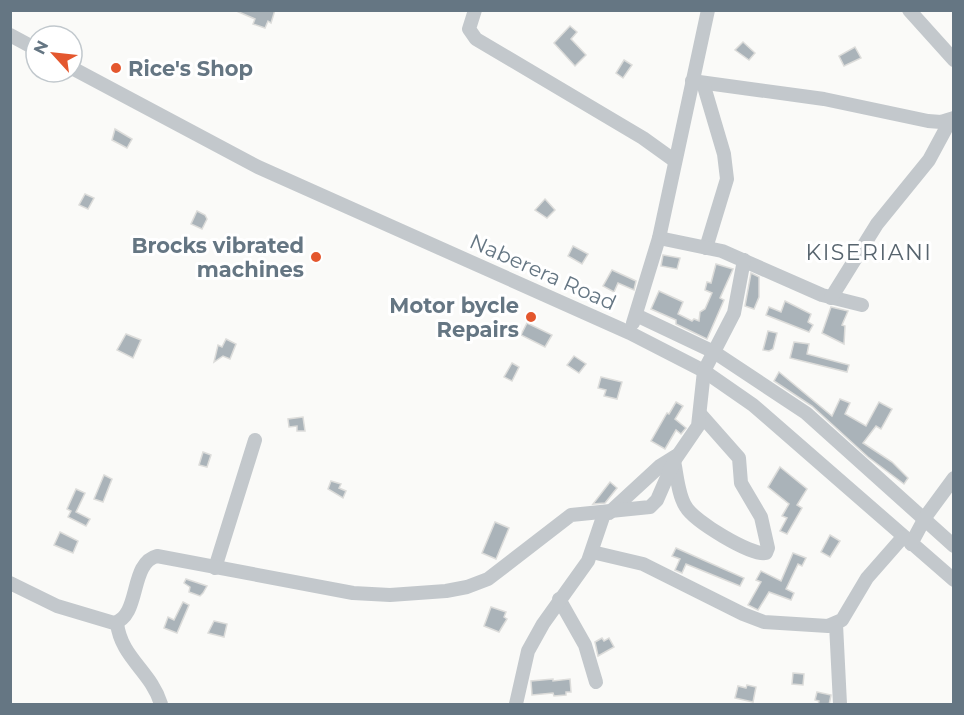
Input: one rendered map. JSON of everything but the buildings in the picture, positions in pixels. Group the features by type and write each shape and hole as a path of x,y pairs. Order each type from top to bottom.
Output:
{"street":[{"path":"475,10 469,29 476,39 643,138 675,161"},
{"path":"630,333 659,238 675,161 697,82 708,10"},
{"path":"909,10 954,60"},
{"path":"10,35 24,43"},
{"name":"Naberera Road","path":"84,74 258,168 630,333 704,371 753,405 954,580"},
{"path":"697,82 824,99 928,121 952,119"},
{"path":"697,82 724,154 727,179 706,248"},
{"path":"831,298 877,224 929,160 952,119"},
{"path":"659,238 706,248 744,260 831,298 862,305"},
{"path":"117,623 124,616 144,566 152,557 160,556 363,594 390,595 457,590 477,584 503,569 562,520 580,513 607,513 650,507 657,500 677,458 696,431 701,415 704,371 734,313 744,260"},
{"path":"636,315 714,352 806,413 923,521 954,546"},
{"path":"677,458 683,503 690,513 747,550 766,553 768,548 761,517 741,483 739,458 701,415"},
{"path":"215,568 255,440"},
{"path":"516,705 528,651 559,599 592,552 607,513 660,466 677,458"},
{"path":"592,552 643,564 743,614 764,622 789,625 836,624 844,616 871,572 907,541 954,478"},
{"path":"10,583 57,606 117,623"},
{"path":"559,599 585,645 596,682"},
{"path":"117,623 121,644 147,675 161,705"},
{"path":"836,624 840,705"}],"place":[{"name":"Rice's Shop","path":"116,68"},
{"name":"Brocks vibrated machines","path":"316,257"},
{"name":"Motor bycle Repairs","path":"531,317"}],"district":[{"name":"KISERIANI","path":"869,252"}]}
